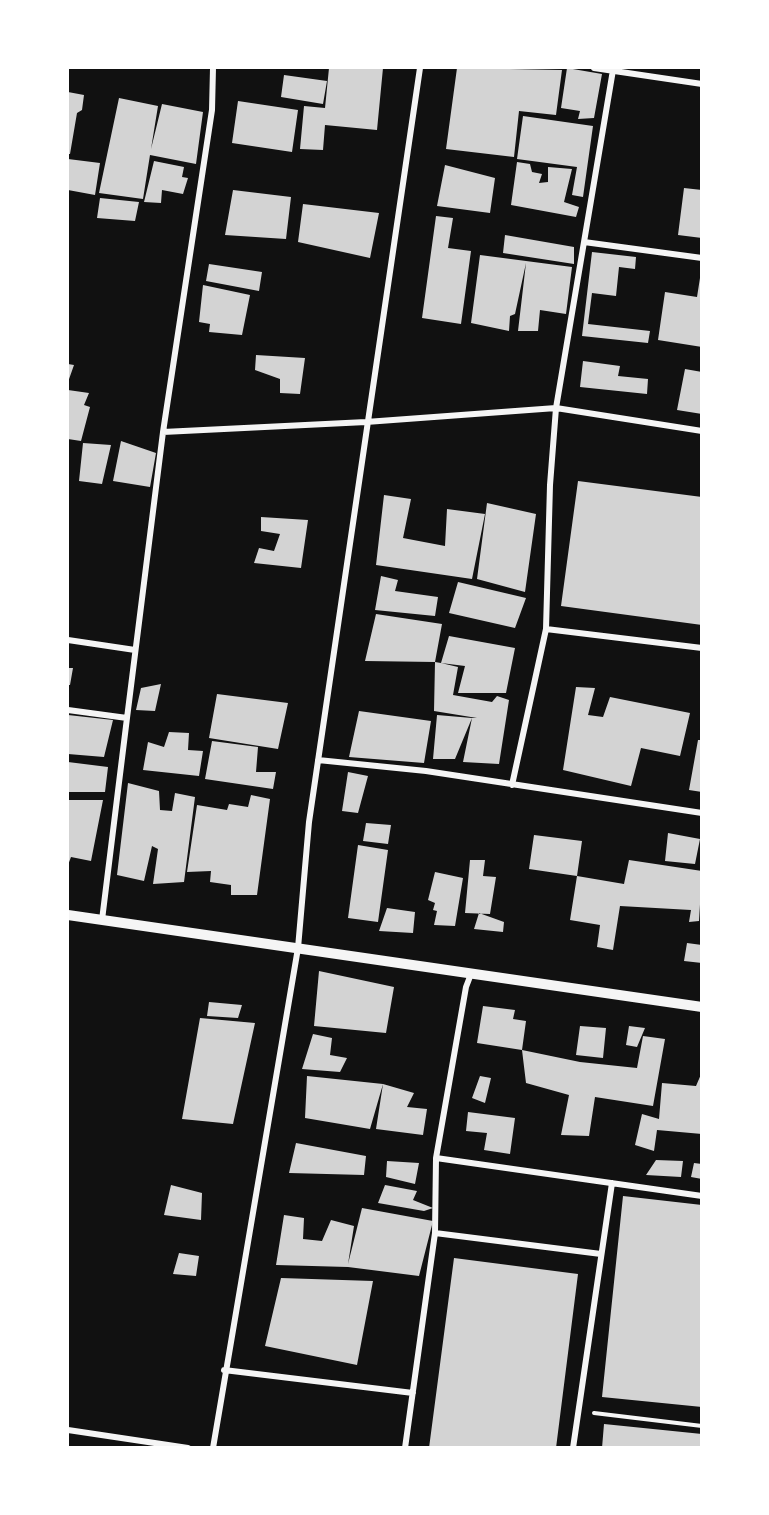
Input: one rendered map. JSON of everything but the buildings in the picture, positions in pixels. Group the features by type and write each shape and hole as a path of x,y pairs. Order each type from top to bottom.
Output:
{"street":[{"path":"102,920 163,432 212,110 213,68"},
{"path":"213,1448 298,948 309,822 366,422 420,68"},
{"path":"594,68 702,84"},
{"path":"512,785 546,629 550,485 556,408 613,70"},
{"path":"584,242 702,258"},
{"path":"163,432 366,422 556,408 702,431"},
{"path":"546,629 702,648"},
{"path":"68,640 135,650"},
{"path":"68,710 127,718"},
{"path":"318,760 426,771 702,813"},
{"path":"68,915 702,1007"},
{"path":"405,1448 435,1233 436,1158 466,987 471,974"},
{"path":"436,1158 702,1196"},
{"path":"573,1448 612,1183"},
{"path":"435,1233 601,1254"},
{"path":"225,1370 413,1393"},
{"path":"68,1430 188,1448"}],"path":[{"path":"578,1411 702,1426"}]}
